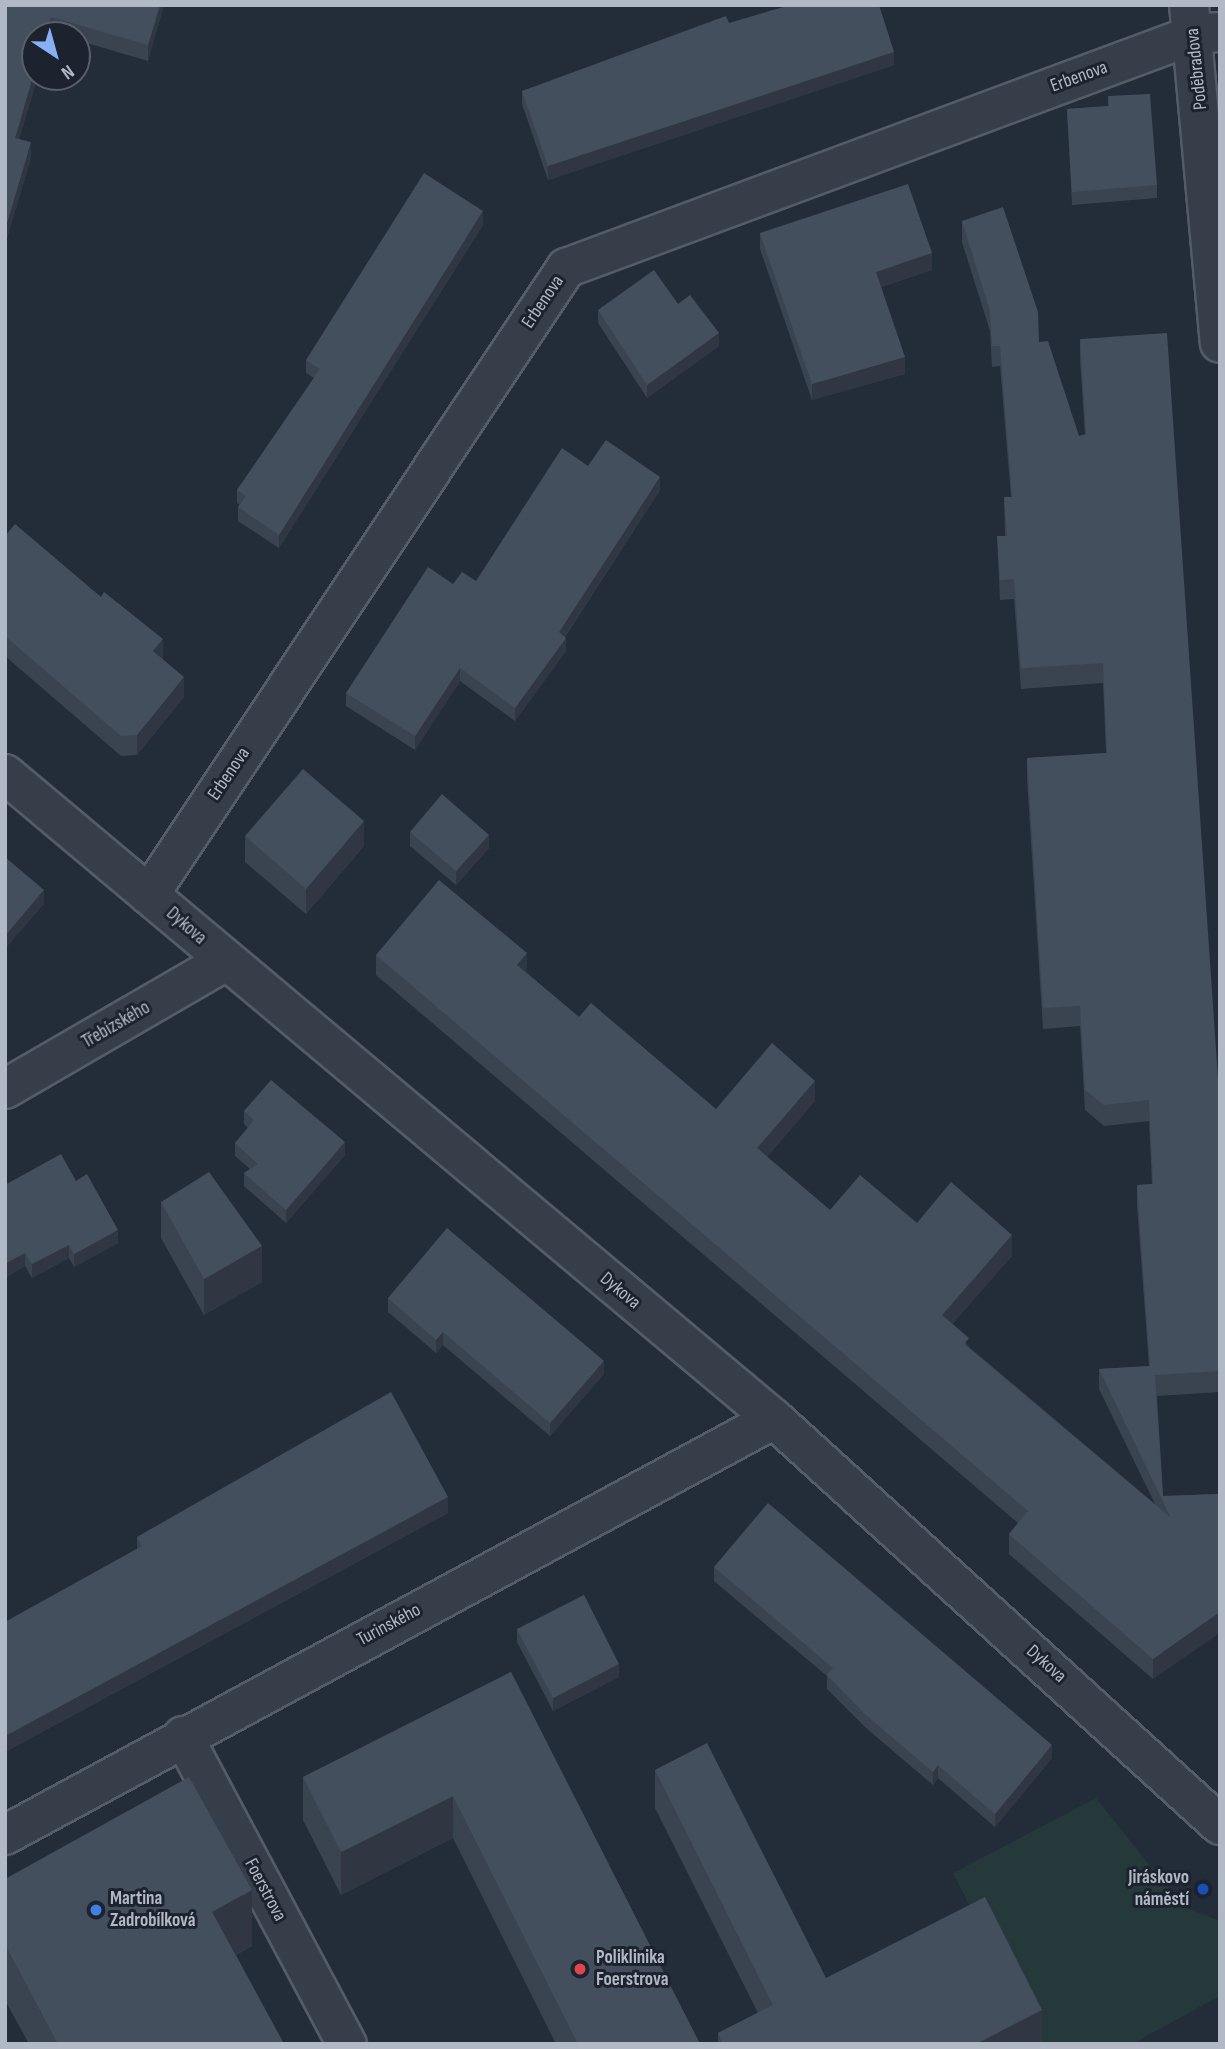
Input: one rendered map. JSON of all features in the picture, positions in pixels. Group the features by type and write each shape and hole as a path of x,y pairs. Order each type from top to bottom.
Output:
{"street":[{"name":"Poděbradova","path":"1201,24 1220,343"},
{"name":"Erbenova","path":"149,895 566,268 1201,24"},
{"name":"Dykova","path":"5,774 774,1419 1220,1825"},
{"name":"Třebízského","path":"5,1089 226,961"},
{"name":"Turinského","path":"5,1835 183,1735 774,1419"},
{"name":"Foerstrova","path":"183,1735 346,2044"}],"shaded area":[{"path":"1096,1798 1182,1906 1220,1921 1220,1996 1132,2044 1040,2044 953,1873"}],"building":[{"path":"5,5 160,5 148,45 91,29 91,21 65,21 51,17 50,21 21,21 21,91 29,91 15,138 31,142 5,230"},
{"path":"790,5 879,5 894,52 548,166 522,91 726,16 729,23"},
{"path":"1150,94 1157,185 1072,192 1067,109 1109,106 1108,96"},
{"path":"424,173 483,211 279,535 238,507 246,496 237,490 320,369 306,360"},
{"path":"908,184 932,253 876,272 905,357 812,384 760,233"},
{"path":"1003,207 1038,312 1039,342 1048,341 1079,436 1086,434 1080,339 1167,333 1220,1108 1220,1371 1155,1375 1163,1496 1220,1494 1220,1612 1153,1659 1009,1534 1028,1511 376,955 439,880 527,953 517,965 579,1017 591,1003 716,1109 772,1043 815,1081 757,1148 830,1210 860,1175 917,1223 951,1182 1012,1235 942,1315 969,1338 964,1344 1171,1518 1099,1369 1150,1366 1137,1185 1153,1184 1149,1100 1104,1105 1085,1090 1080,1006 1043,1008 1027,758 1107,753 1103,663 1021,668 1014,579 1000,580 997,536 1007,536 1004,497 1012,497 1000,346 992,346 990,311 962,221"},
{"path":"654,270 678,304 690,295 719,333 647,385 598,310"},
{"path":"606,440 660,477 559,632 566,638 515,708 460,668 415,736 346,693 428,567 453,584 462,572 476,581 562,448 588,466"},
{"path":"15,524 101,597 104,592 163,639 153,651 184,677 137,735 121,736 5,636 5,536"},
{"path":"303,769 364,821 306,889 245,836"},
{"path":"442,794 489,835 456,871 410,832"},
{"path":"5,857 44,890 5,936"},
{"path":"271,1080 345,1142 286,1210 244,1173 258,1164 235,1143 254,1120 244,1111"},
{"path":"61,1154 76,1181 87,1174 118,1230 74,1254 69,1245 32,1264 25,1253 5,1264 5,1185"},
{"path":"209,1172 262,1246 204,1279 161,1202"},
{"path":"447,1228 604,1361 550,1423 443,1332 436,1340 388,1298"},
{"path":"391,1392 448,1497 5,1736 5,1622 142,1546 137,1537"},
{"path":"768,1503 1052,1745 995,1814 938,1765 933,1772 865,1714 827,1675 833,1668 714,1567"},
{"path":"584,1595 619,1664 553,1698 517,1629"},
{"path":"511,1672 700,2044 578,2044 453,1796 341,1852 303,1777"},
{"path":"707,1743 826,1978 985,1897 1042,2010 976,2044 723,2044 718,2033 773,2005 655,1770"},
{"path":"189,1777 252,1890 212,1912 284,2044 58,2044 5,1944 5,1879"}],"place":[{"name":"Jiráskovo náměstí","path":"1203,1889"},
{"name":"Martina Zadrobílková","path":"96,1910"},
{"name":"Poliklinika Foerstrova","path":"580,1969"}]}
